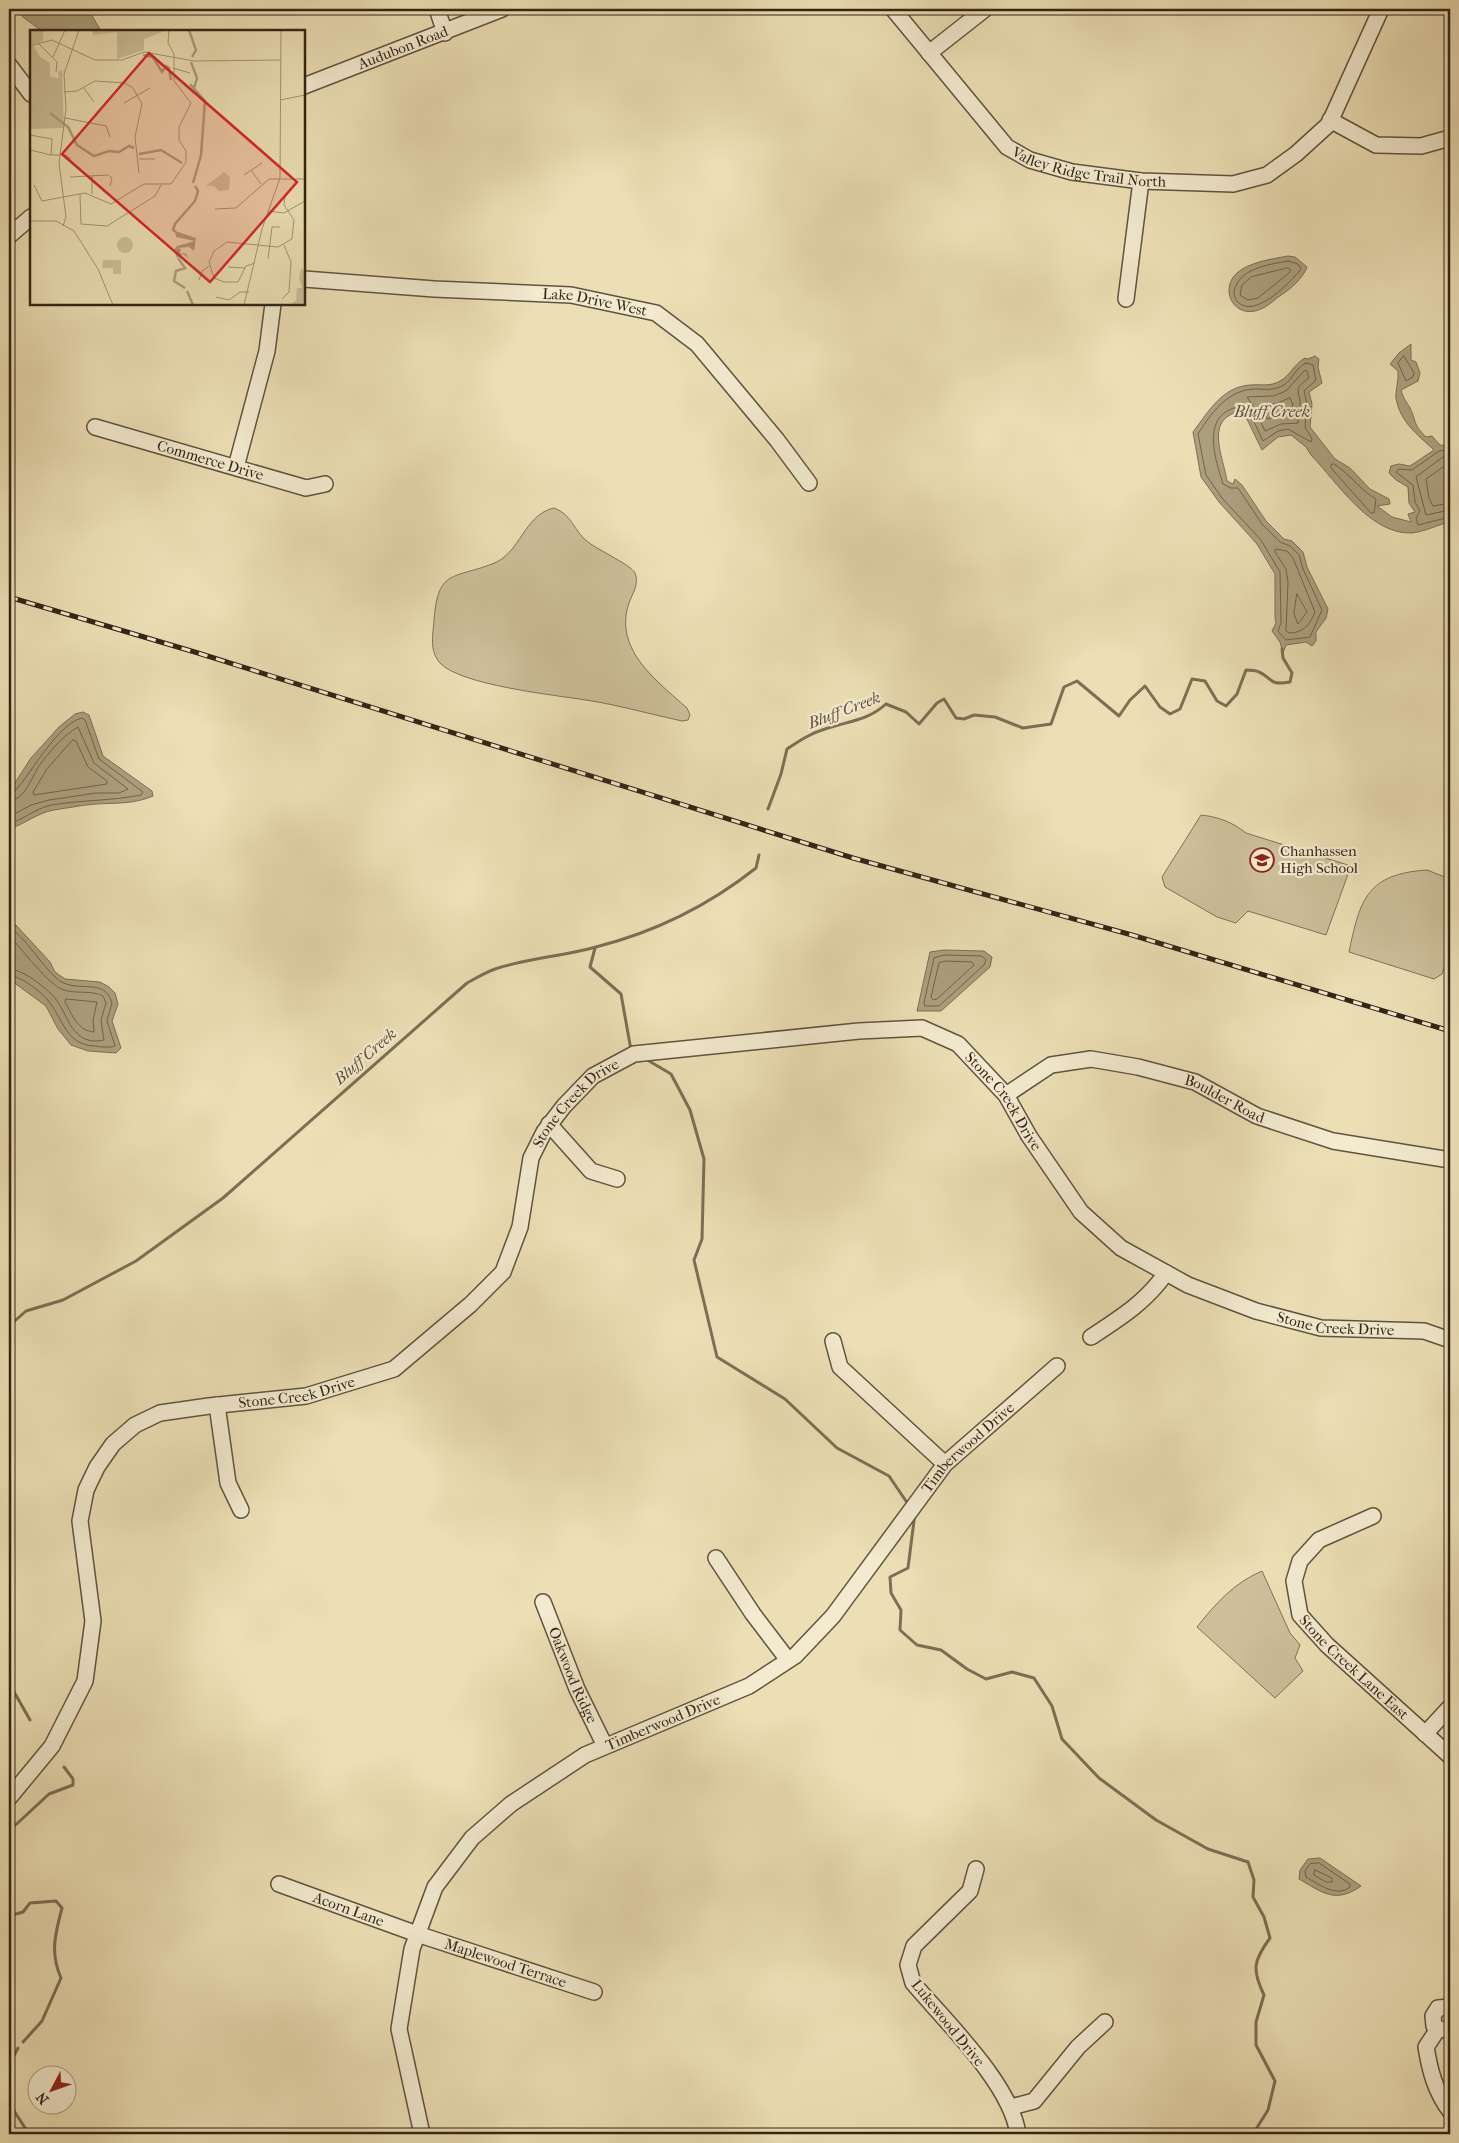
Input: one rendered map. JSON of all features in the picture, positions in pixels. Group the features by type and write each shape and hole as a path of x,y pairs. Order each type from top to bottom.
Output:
{"street":[{"path":"437,9 445,33"},
{"name":"Audubon Road","path":"305,86 445,33 502,9"},
{"name":"Valley Ridge Trail North","path":"893,9 1007,147 1030,160 1072,172 1141,181 1233,184 1267,175 1296,154 1330,120"},
{"path":"929,53 986,9"},
{"path":"1381,9 1330,120 1376,145 1421,146 1450,138"},
{"path":"9,65 30,93"},
{"path":"1126,300 1141,181"},
{"path":"9,236 30,218"},
{"name":"Lake Drive West","path":"305,279 434,289 571,295 656,313 697,344 777,440 809,483"},
{"path":"236,467 267,351 273,305"},
{"name":"Commerce Drive","path":"95,427 306,488 325,484"},
{"name":"Stone Creek Drive","path":"9,1798 52,1746 85,1681 93,1621 80,1521 86,1490 97,1467 113,1444 135,1425 160,1413 306,1396 394,1369 471,1304 503,1272 520,1227 531,1158 549,1124 593,1076 634,1054 859,1031 922,1028 958,1044 1006,1095 1030,1136 1081,1212 1121,1248 1188,1285 1256,1311 1321,1328 1424,1331 1450,1340"},
{"name":"Boulder Road","path":"1006,1095 1051,1065 1091,1060 1100,1061 1138,1067 1195,1082 1257,1116 1333,1141 1450,1160"},
{"path":"549,1124 591,1171 617,1179"},
{"path":"1091,1337 1138,1306 1166,1273"},
{"path":"833,1341 840,1367 945,1464"},
{"name":"Timberwood Drive","path":"422,2134 399,2029 412,1948 435,1887 472,1838 511,1804 585,1755 749,1686 788,1660 833,1616 945,1464 1057,1366"},
{"path":"217,1405 228,1483 241,1510"},
{"name":"Stone Creek Lane East","path":"1373,1516 1319,1540 1300,1561 1294,1581 1300,1615 1327,1645 1450,1756"},
{"path":"716,1558 753,1614 788,1660"},
{"name":"Oakwood Ridge","path":"543,1602 577,1689 605,1746"},
{"path":"1425,1734 1450,1707"},
{"name":"Lukewood Drive","path":"976,1869 970,1892 914,1946 908,1965 913,1983 997,2083 1011,2107 1018,2134"},
{"name":"Acorn Lane","path":"279,1884 417,1934"},
{"name":"Maplewood Terrace","path":"417,1934 594,1992"},
{"path":"1450,2007 1442,2007 1435,2012 1433,2021 1444,2030 1426,2047 1431,2076 1443,2102 1450,2111"},
{"path":"1011,2107 1034,2101 1078,2047 1106,2022"}],"shaded area":[{"path":"554,508 565,514 583,538 635,573 636,586 628,606 626,622 628,637 633,651 652,676 687,708 690,715 688,720 682,721 598,702 508,688 467,677 451,671 440,663 434,653 432,642 436,604 439,592 444,584 450,578 502,559 510,552 535,518"},
{"path":"1201,815 1225,821 1246,833 1351,866 1326,935 1248,911 1236,923 1217,917 1165,887 1162,877"},
{"path":"1427,870 1450,879 1450,949 1442,974 1434,979 1349,952 1357,917 1370,893 1379,884 1391,877 1407,872"},
{"path":"1262,1571 1290,1633 1300,1645 1295,1658 1303,1671 1275,1698 1197,1627 1226,1594 1243,1581"}],"water":[{"path":"17,9 88,9 100,30 41,30 23,17"},
{"path":"1288,256 1295,257 1307,267 1303,275 1293,286 1259,310 1247,311 1235,305 1231,300 1229,286 1237,273 1254,264"},
{"name":"Bluff Creek","path":"1411,344 1411,360 1416,362 1420,373 1418,381 1401,390 1417,425 1426,437 1432,436 1440,445 1450,446 1449,522 1412,533 1397,531 1382,525 1355,505 1306,447 1291,435 1278,437 1262,450 1243,411 1231,415 1223,421 1219,429 1218,439 1227,481 1233,484 1235,479 1242,485 1266,521 1284,539 1292,541 1303,552 1307,567 1328,609 1326,618 1316,632 1316,641 1312,646 1306,642 1286,645 1283,653 1280,642 1272,631 1276,623 1275,574 1257,544 1219,502 1201,477 1193,432 1217,401 1232,390 1250,385 1276,383 1287,376 1305,358 1308,359 1315,356 1319,359 1318,367 1322,383 1309,392 1312,404 1310,427 1335,459 1350,468 1370,489 1389,499 1390,504 1377,506 1392,517 1411,522 1408,514 1415,512 1409,503 1408,487 1389,473 1391,466 1399,464 1410,466 1434,450 1405,421 1396,398 1398,371 1390,364 1399,353"},
{"path":"83,712 89,715 103,756 152,791 153,796 132,802 91,804 54,810 9,829 9,792 31,758 59,727 75,714"},
{"path":"9,923 14,923 50,962 55,972 65,979 100,982 115,993 118,1004 112,1021 121,1048 116,1053 88,1051 71,1045 58,1029 46,1006 9,979"},
{"path":"944,950 984,951 992,957 990,967 941,1011 917,1011 930,952"},
{"path":"1320,1858 1361,1886 1344,1894 1330,1895 1315,1889 1299,1879 1300,1870 1308,1859"}],"waterway":[{"name":"Bluff Creek","path":"768,809 781,774 787,749 815,733 872,714 886,704 906,712 919,724 937,703 944,699 956,718 964,719 974,715 995,717 1023,728 1051,724 1064,687 1077,681 1119,716 1130,700 1145,686 1160,707 1170,714 1180,709 1192,679 1205,681 1217,701 1226,706 1237,694 1246,670 1259,672 1274,682 1290,682 1292,673 1283,658 1282,649"},
{"name":"Bluff Creek","path":"9,1326 26,1311 63,1300 136,1261 223,1198 467,983 498,968 596,947 639,934 660,925 700,906 738,882 756,868 759,855"},
{"path":"595,948 590,967 621,994 631,1050"},
{"path":"644,1058 671,1074 690,1110 704,1159 702,1239 694,1260 717,1357 785,1399 837,1448 889,1476 908,1504"},
{"path":"915,1513 908,1568 890,1577 891,1593 901,1610 900,1630 917,1645 941,1650 967,1669 986,1679 1012,1672 1034,1678 1052,1706 1062,1739 1099,1778 1156,1820 1208,1849 1248,1862 1254,1880 1253,1897 1264,1917 1270,1938 1260,1953 1256,1966 1257,1979 1264,1995 1256,2022 1256,2045 1275,2081 1268,2110 1253,2134"},
{"name":"Bluff Creek","path":"9,1670 13,1690 30,1720"},
{"name":"Bluff Creek","path":"9,1831 49,1794 73,1785 73,1779 64,1767"},
{"name":"Bluff Creek","path":"9,1916 23,1912 30,1903 56,1901 62,1908 55,1943 56,1960 61,1978 42,2021 23,2042"},
{"name":"Bluff Creek","path":"9,2065 18,2048"},
{"name":"Bluff Creek","path":"9,2103 29,2134"}],"railway":[{"path":"9,597 198,653 853,858 1132,935 1450,1031"}],"place":[{"name":"Chanhassen High School","path":"1262,860"}]}
